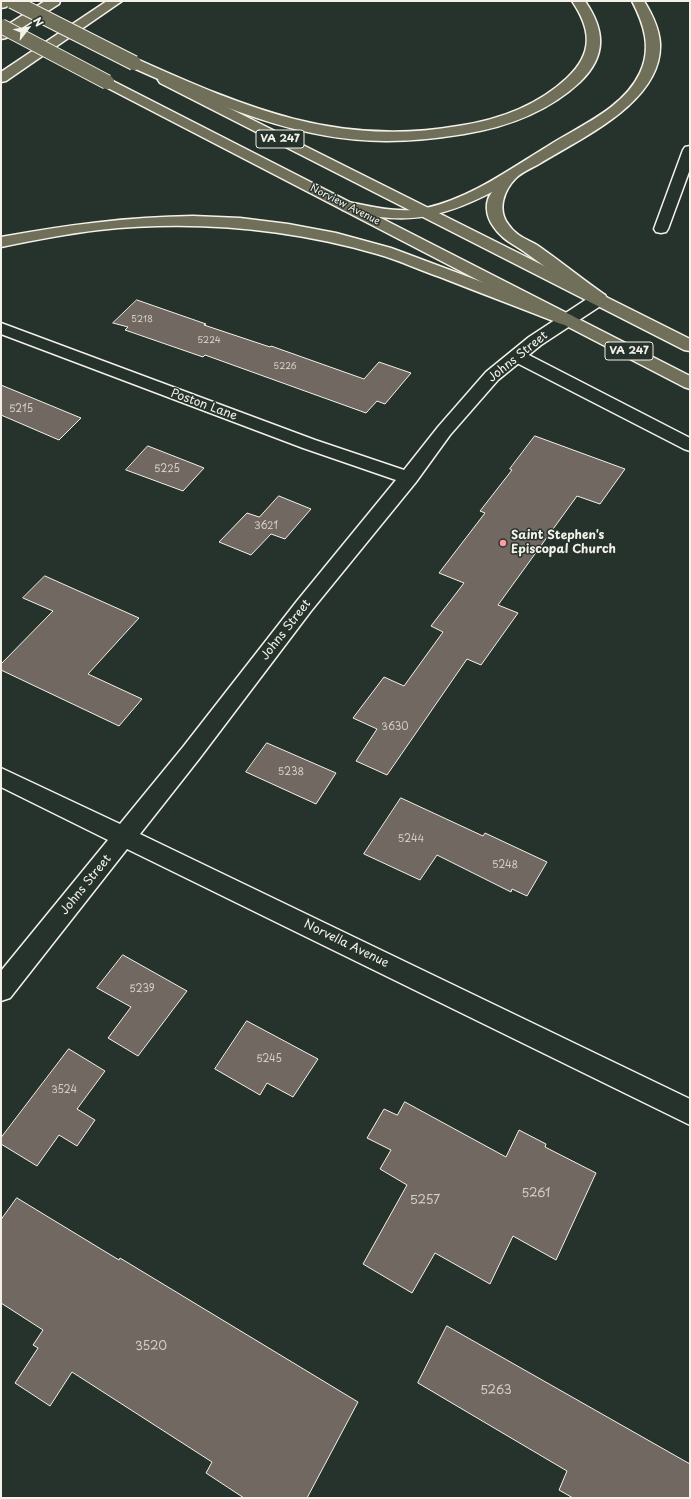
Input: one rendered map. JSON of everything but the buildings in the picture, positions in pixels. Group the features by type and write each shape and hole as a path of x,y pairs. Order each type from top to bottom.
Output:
{"main road":[{"path":"1,4 6,1"},
{"name":"VA 247","path":"12,1 690,346"},
{"path":"1,35 54,1"},
{"path":"1,78 111,5 124,1"},
{"path":"134,63 201,94 234,107 283,122 316,130 343,135 377,137 434,135 462,131 494,123 523,113 548,101 567,87 581,72 591,58 595,40 593,24 586,11 578,1"},
{"path":"348,207 408,213 428,212 446,207 511,175 611,113 631,96 646,74 652,58 654,40 648,18 638,1"},
{"name":"Norview Avenue","path":"1,26 690,383"},
{"path":"511,175 496,198 494,206 500,224 516,241 530,248 599,299"},
{"path":"1,242 99,224 146,220 192,220 284,227 336,237 385,251 567,320"}],"street":[{"name":"Johns Street","path":"1,990 191,753 304,606 409,478 444,431 492,376 567,320 599,299"},
{"name":"Poston Lane","path":"1,328 301,442 409,478"},
{"name":"Norvella Avenue","path":"1,778 690,1112"}],"lane":[{"path":"661,229 690,150"},
{"path":"517,356 690,445"}],"place":[{"name":"Saint Stephen's Episcopal Church","path":"503,543"}]}
